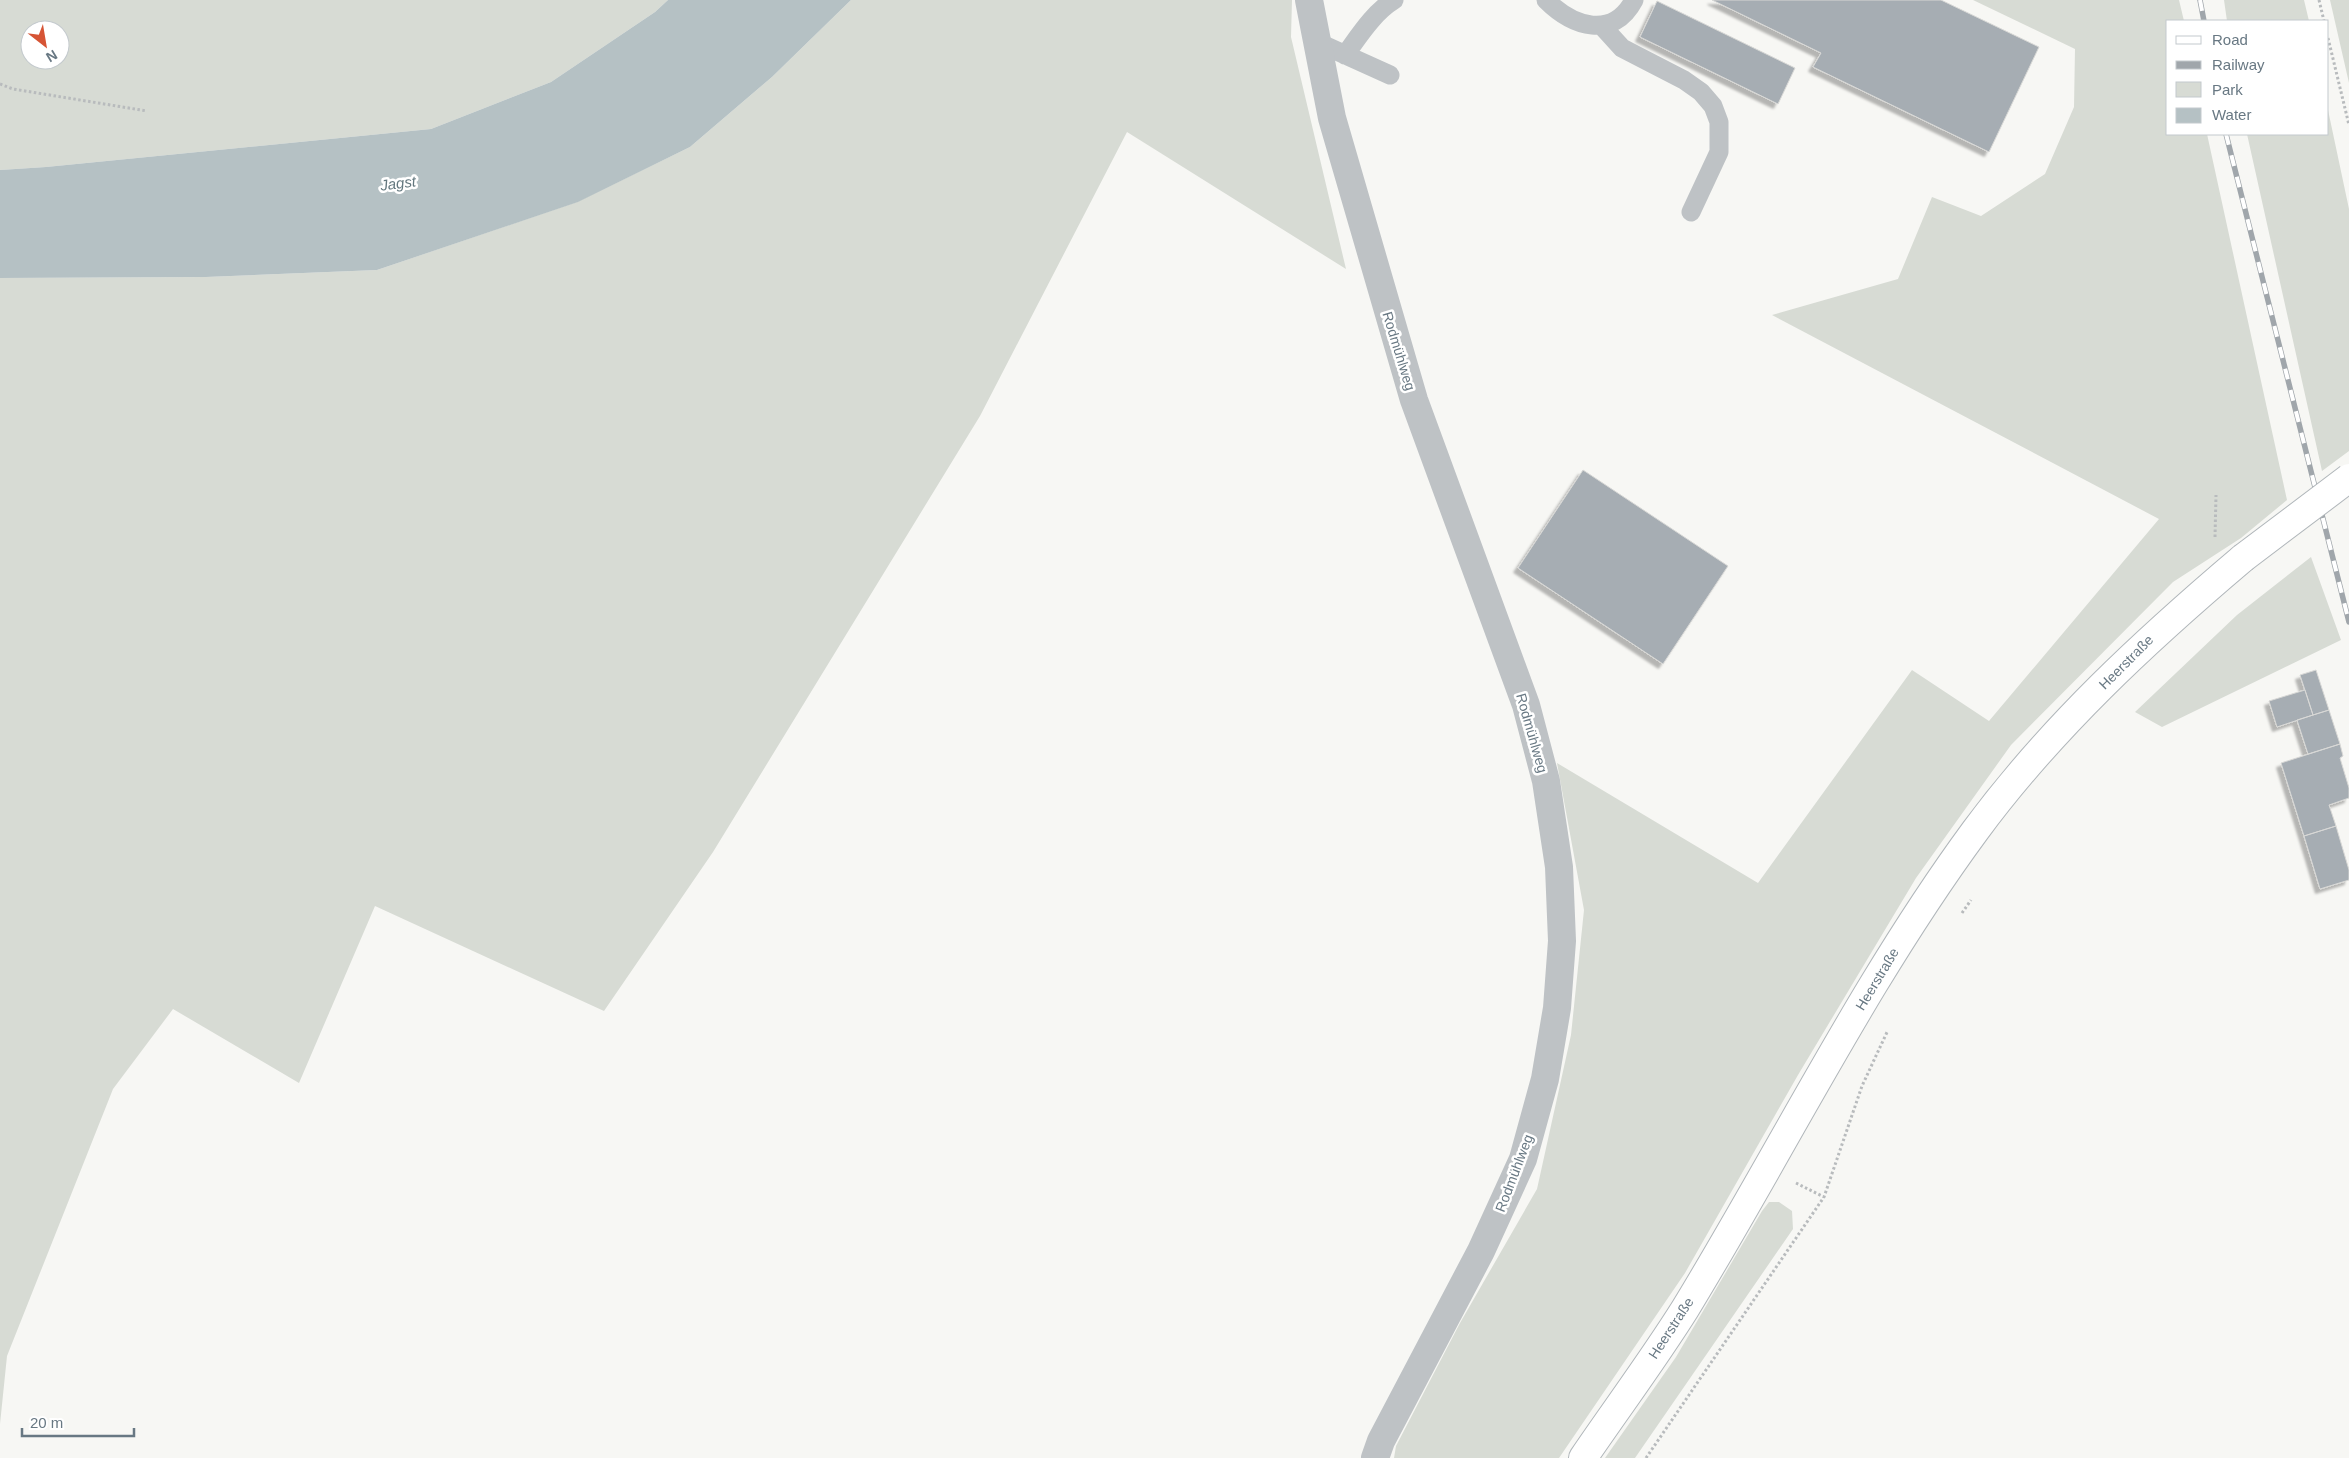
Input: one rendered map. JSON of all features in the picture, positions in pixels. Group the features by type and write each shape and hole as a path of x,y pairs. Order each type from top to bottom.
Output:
{"street":[{"name":"Rodmühlweg","path":"1309,0 1332,118 1414,400 1528,715 1546,781 1559,868 1562,941 1557,1008 1545,1079 1522,1159 1481,1251 1381,1441 1375,1458"},
{"name":"Heerstraße","path":"1583,1458 1684,1310 1888,958 1975,830 2054,735 2143,644 2243,558 2349,478"}],"lane":[{"path":"1345,55 1366,27 1386,5 1394,0"},
{"path":"1546,0 1557,11 1586,25 1602,26 1628,12 1634,0"},
{"path":"1602,26 1622,48 1684,80 1701,92 1713,106 1719,122 1719,152 1691,212"},
{"path":"1317,42 1390,75"}],"path":[{"path":"2319,0 2324,20"},
{"path":"2329,42 2349,125"},
{"path":"0,84 13,89 147,112"},
{"path":"1958,919 1975,894"},
{"path":"1646,1458 1824,1197 1862,1086 1889,1027"}],"green space":[{"path":"0,0 668,0 655,12 551,82 431,129 0,170"},
{"path":"851,0 1292,0 1291,37 1346,269 1127,132 980,416 713,852 604,1011 375,906 299,1083 173,1009 113,1089 7,1356 0,1424 0,278 206,277 377,270 577,202 690,147 772,77"},
{"path":"1973,0 2179,0 2184,20 2166,20 2166,135 2207,135 2287,500 2241,538 2173,582 2011,745 1916,878 1798,1075 1685,1273 1559,1458 1394,1458 1396,1446 1460,1323 1537,1189 1571,1035 1584,910 1557,763 1758,883 1912,670 1989,721 2159,519 1772,315 1898,279 1932,197 1981,216 2045,174 2074,107 2075,49"},
{"path":"2224,0 2304,0 2309,20 2227,20"},
{"path":"2330,0 2349,0 2349,83"},
{"path":"2329,115 2349,209 2349,451 2322,471 2247,135 2329,135"},
{"path":"2311,557 2341,640 2162,727 2135,712 2237,615"},
{"path":"1769,1202 1779,1202 1792,1211 1793,1229 1635,1458 1605,1458 1676,1357"}],"water":[{"name":"Jagst","path":"668,0 851,0 772,77 690,147 578,202 377,270 206,277 0,278 0,170 431,129 551,82 655,12"}],"building":[{"path":"1712,0 1941,0 2039,47 1989,152 1813,67 1821,53"},
{"path":"1657,1 1795,68 1778,104 1640,37"},
{"path":"1583,470 1728,566 1663,664 1518,568"},
{"path":"2316,670 2329,710 2313,715 2300,675"},
{"path":"2305,690 2313,715 2277,727 2269,701"},
{"path":"2329,710 2340,744 2308,754 2297,720"},
{"path":"2340,744 2343,756 2340,758 2349,788 2349,798 2329,805 2336,826 2304,836 2281,763"},
{"path":"2336,826 2349,870 2349,880 2320,889 2304,836"}],"railway":[{"path":"2200,0 2204,20"},
{"path":"2226,135 2349,622"}]}
